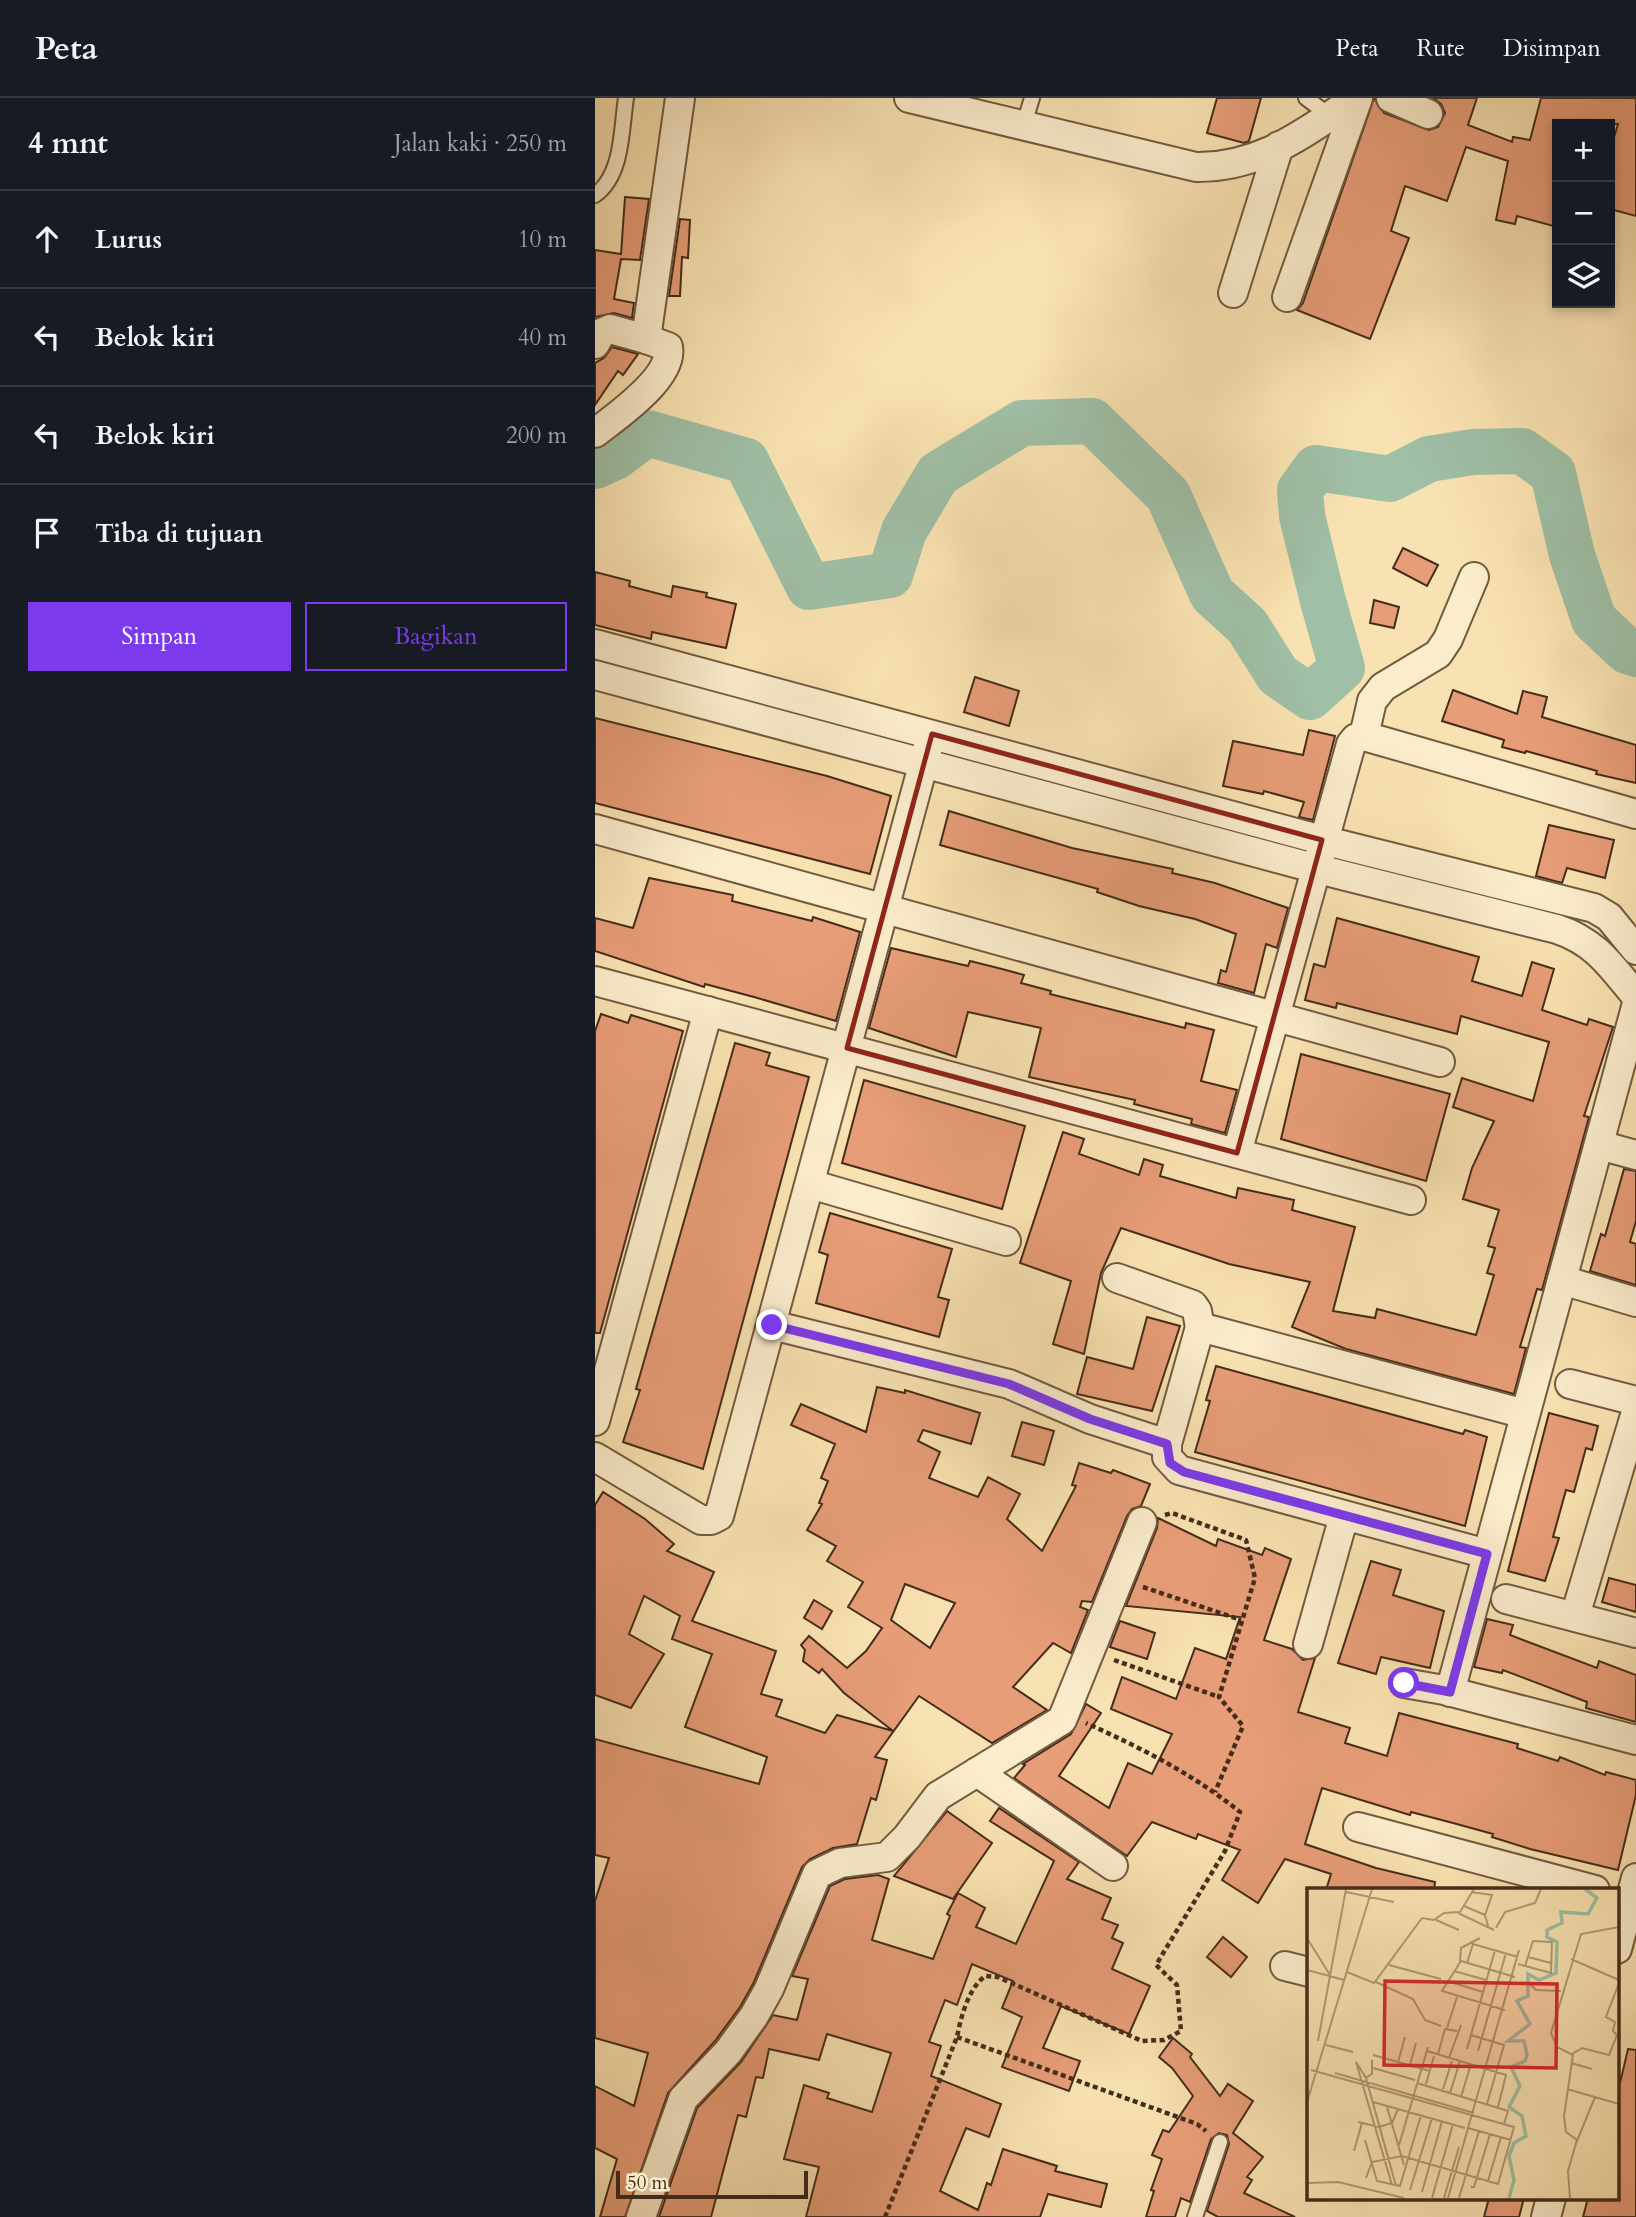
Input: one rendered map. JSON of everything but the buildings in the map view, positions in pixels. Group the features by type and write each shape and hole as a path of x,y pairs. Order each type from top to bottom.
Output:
{"street":[{"path":"646,339 680,98"},
{"path":"909,98 1028,111 1196,167 1243,163 1279,146 1357,98"},
{"path":"1287,297 1357,98"},
{"path":"1391,98 1428,114"},
{"path":"1233,293 1279,146"},
{"path":"595,344 601,333 610,329 668,347 667,359 645,393 595,433"},
{"path":"1364,736 1372,701 1383,687 1438,654 1448,639 1474,577"},
{"path":"595,644 1322,840 1594,908 1609,917 1636,950"},
{"path":"595,675 1314,868 1580,936 1602,955 1636,996"},
{"path":"595,1457 701,1520 716,1519 721,1512 932,734"},
{"path":"1237,1153 1322,840 1351,744 1356,737 1364,736 1636,814"},
{"path":"595,829 884,911 1440,1062"},
{"path":"595,981 1411,1200"},
{"path":"1450,1692 1636,1006"},
{"path":"595,1421 708,1011"},
{"path":"1599,1145 1636,1155"},
{"path":"810,1184 1006,1241"},
{"path":"1117,1278 1193,1305 1200,1327 1167,1444 1170,1463 1184,1472 1487,1554"},
{"path":"1562,1280 1636,1302"},
{"path":"772,1325 1009,1384 1090,1419 1167,1444"},
{"path":"1200,1327 1525,1414"},
{"path":"1570,1384 1636,1401"},
{"path":"1575,1616 1636,1412"},
{"path":"1308,1644 1344,1516"},
{"path":"641,2217 683,2099 728,2052 754,2016 773,1981 817,1874 840,1863 887,1857 939,1796 1058,1724 1066,1714 1142,1522"},
{"path":"1506,1599 1636,1633"},
{"path":"1404,1683 1450,1692 1636,1740"},
{"path":"977,1772 1113,1866"},
{"path":"1358,1827 1587,1888"},
{"path":"1619,1938 1628,1891"},
{"path":"1546,2217 1550,2200"}],"lane":[{"path":"595,195 606,187 612,175 626,98"},
{"path":"1306,98 1330,116"},
{"path":"1195,2217 1220,2142"}],"path":[{"path":"1142,1522 1172,1513 1246,1540 1255,1578 1219,1697"},
{"path":"1119,1579 1241,1620"},
{"path":"1091,1652 1219,1697 1243,1726 1215,1792"},
{"path":"885,2217 957,2037 961,2018 977,1982 985,1976 998,1977 1142,2041 1164,2040 1181,2031 1177,1985 1156,1965 1226,1850 1240,1812 1215,1792 1143,1748 1066,1714"},
{"path":"957,2037 1198,2124 1220,2142"}],"highlighted area":[{"path":"932,734 1322,840 1237,1153 847,1048"}],"waterway":[{"path":"595,466 615,457 647,433 746,461 809,587 890,575 904,531 938,474 1022,423 1092,421 1168,495 1212,594 1247,626 1278,675 1310,697 1342,668 1302,516 1300,490 1316,468 1390,479 1429,459 1473,452 1522,451 1553,473 1572,555 1594,620 1627,651 1636,654"}],"route":[{"path":"772,1325 1009,1384 1038,1394 1090,1419 1167,1444 1170,1463 1184,1472 1487,1554 1450,1692 1404,1683"}]}
